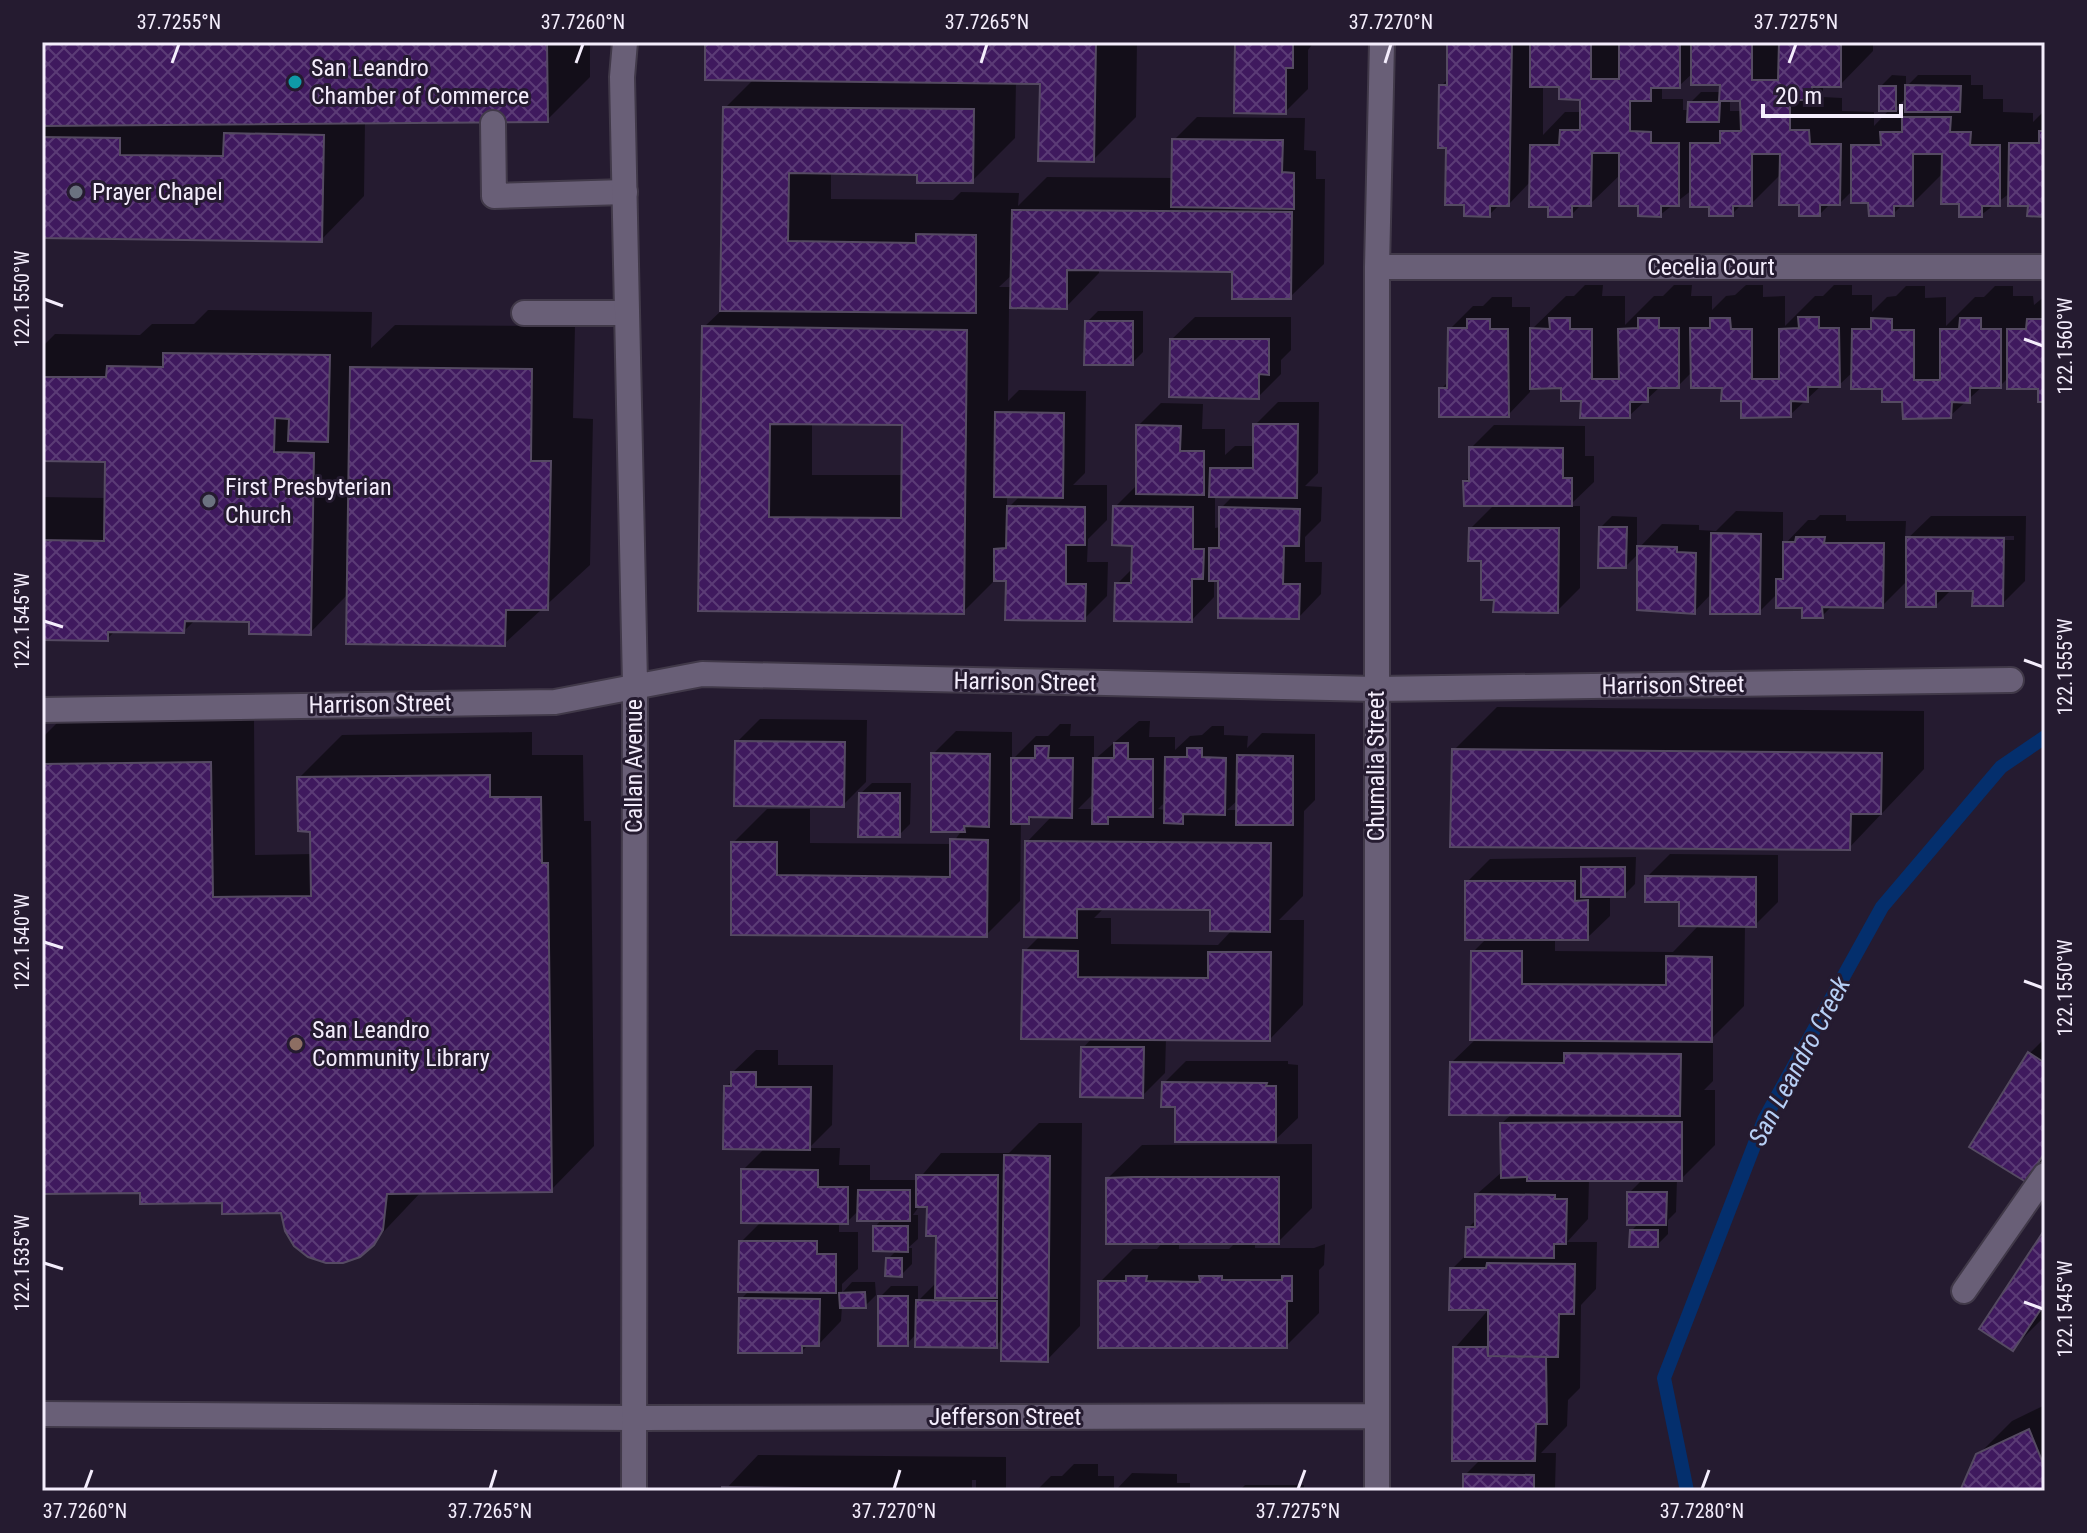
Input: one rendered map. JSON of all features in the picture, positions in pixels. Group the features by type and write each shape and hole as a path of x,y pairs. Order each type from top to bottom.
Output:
{"street":[{"name":"Callan Avenue","path":"625,42 635,684 634,1491"},
{"name":"Chumalia Street","path":"1377,1491 1377,267 1382,42"},
{"path":"493,123 494,196 625,192"},
{"name":"Cecelia Court","path":"1377,267 2045,267"},
{"path":"524,313 627,313"},
{"name":"Harrison Street","path":"42,710 555,702 635,684 702,674 1376,689 2011,680"},
{"path":"1964,1291 2045,1175"},
{"name":"Jefferson Street","path":"42,1414 634,1418 1377,1416"}],"building":[{"name":"San Leandro Chamber of Commerce","path":"42,42 547,42 548,122 42,126"},
{"path":"705,42 1096,42 1094,162 1038,161 1040,84 705,80"},
{"path":"1235,42 1293,42 1293,68 1286,68 1286,114 1234,113"},
{"path":"1447,42 1512,42 1509,206 1490,206 1490,217 1464,216 1464,205 1445,205 1446,148 1438,148 1439,85 1447,85"},
{"path":"1530,42 1591,42 1591,79 1619,79 1619,42 1680,42 1680,88 1651,88 1651,101 1630,101 1630,131 1651,132 1651,143 1679,143 1679,206 1661,206 1661,217 1638,216 1638,206 1619,206 1619,153 1592,153 1591,206 1572,206 1572,217 1548,217 1548,207 1529,207 1530,145 1559,145 1560,130 1580,130 1580,100 1559,99 1559,87 1530,87"},
{"path":"1691,42 1752,42 1752,80 1778,80 1779,42 1841,42 1841,87 1812,87 1811,100 1790,100 1790,130 1809,130 1810,144 1841,144 1840,205 1820,205 1820,216 1799,216 1799,205 1779,205 1780,154 1752,154 1752,206 1733,206 1733,216 1709,216 1709,207 1690,207 1690,143 1720,143 1720,131 1741,131 1740,101 1719,101 1720,85 1691,85"},
{"path":"1905,85 1961,86 1960,112 1905,112"},
{"path":"1879,86 1896,86 1896,111 1879,111"},
{"path":"1688,102 1720,102 1719,122 1687,122"},
{"path":"723,107 974,109 973,183 917,183 917,175 789,173 788,241 916,243 916,234 976,235 976,313 720,311"},
{"path":"1902,117 1951,117 1950,132 1971,132 1970,145 2000,145 2000,206 1982,206 1982,217 1959,217 1959,204 1941,204 1942,154 1913,154 1913,206 1894,206 1894,216 1869,216 1868,203 1851,203 1851,145 1881,145 1880,132 1902,132"},
{"path":"2039,131 2045,131 2045,217 2027,216 2028,206 2008,206 2009,143 2039,143"},
{"path":"224,133 324,135 322,242 42,238 42,137 120,138 120,155 223,156"},
{"path":"1172,139 1283,140 1282,172 1294,173 1294,209 1171,207"},
{"path":"1012,210 1292,212 1291,299 1232,299 1232,272 1067,270 1067,309 1010,308"},
{"path":"1798,317 1819,317 1819,328 1839,328 1840,387 1808,387 1808,402 1791,401 1791,417 1741,418 1741,401 1721,401 1722,388 1691,388 1690,328 1710,328 1710,318 1730,318 1731,329 1752,329 1752,379 1779,379 1779,329 1799,328"},
{"path":"1549,318 1570,318 1570,329 1592,329 1592,379 1619,379 1618,329 1638,328 1638,318 1659,318 1659,328 1679,328 1679,388 1648,388 1648,402 1630,402 1630,418 1580,418 1581,401 1561,401 1561,388 1530,389 1530,328 1550,329"},
{"path":"1871,318 1892,319 1892,330 1914,330 1914,380 1940,380 1940,329 1959,329 1960,318 1981,318 1981,329 2001,329 2001,388 1970,388 1970,403 1952,402 1951,418 1903,419 1902,402 1882,402 1882,389 1851,389 1852,329 1871,329"},
{"path":"1467,319 1490,319 1490,329 1508,329 1509,417 1439,417 1439,388 1447,388 1448,328 1467,328"},
{"path":"2027,319 2045,319 2045,402 2038,402 2038,389 2007,389 2007,329 2026,329"},
{"path":"1085,321 1133,321 1133,365 1084,365"},
{"path":"702,326 967,330 964,614 698,611","holes":["770,424 902,425 901,518 769,517"]},
{"path":"1170,339 1269,339 1269,375 1259,374 1259,399 1169,397"},
{"name":"First Presbyterian Church","path":"163,353 330,355 328,442 288,441 289,419 275,418 274,452 314,453 311,635 249,634 249,622 185,621 184,633 108,632 108,641 42,640 42,540 104,541 105,462 42,461 42,377 106,377 107,366 163,367"},
{"path":"350,367 532,369 531,461 551,461 548,610 506,610 505,646 346,644"},
{"path":"995,412 1064,413 1063,498 994,497"},
{"path":"1253,424 1298,424 1297,498 1209,497 1210,468 1253,468"},
{"path":"1136,425 1181,426 1180,451 1204,451 1204,495 1136,494"},
{"path":"1469,447 1563,448 1563,478 1572,478 1572,506 1464,506 1463,481 1469,481"},
{"path":"1007,506 1085,507 1085,545 1066,545 1066,584 1086,584 1085,621 1005,620 1006,581 994,581 994,549 1006,548"},
{"path":"1113,506 1193,507 1193,549 1204,549 1203,579 1192,579 1192,622 1114,621 1115,583 1131,583 1132,546 1112,545"},
{"path":"1219,507 1300,509 1299,546 1284,546 1283,584 1300,584 1299,619 1218,618 1218,581 1209,581 1209,548 1219,548"},
{"path":"1599,527 1627,527 1626,568 1598,568"},
{"path":"1469,528 1559,528 1558,613 1493,612 1494,600 1481,600 1481,561 1468,561"},
{"path":"1711,533 1761,534 1760,614 1710,614"},
{"path":"1796,537 1825,537 1824,543 1884,543 1883,608 1822,607 1823,618 1802,618 1802,608 1776,608 1776,579 1783,579 1783,542 1795,542"},
{"path":"1906,537 2004,538 2003,606 1972,606 1973,591 1936,591 1936,607 1906,607"},
{"path":"1637,546 1677,547 1677,552 1696,553 1695,614 1637,610"},
{"path":"735,741 845,742 844,807 734,806"},
{"path":"1114,743 1128,743 1128,759 1153,759 1153,817 1108,817 1108,824 1092,824 1093,758 1114,758"},
{"path":"1035,746 1049,746 1048,758 1073,758 1072,818 1029,817 1029,824 1011,824 1011,758 1035,758"},
{"path":"1187,748 1202,748 1202,757 1226,758 1225,815 1183,814 1183,824 1164,823 1165,757 1187,757"},
{"path":"1452,749 1882,753 1881,814 1851,814 1850,850 1450,847"},
{"path":"931,753 990,754 989,827 964,826 965,832 931,832"},
{"path":"1237,755 1293,756 1293,825 1236,825"},
{"name":"San Leandro Community Library","path":"211,762 213,897 311,896 310,832 298,831 297,777 490,775 490,797 541,797 542,863 548,863 552,1192 387,1194 383,1230 374,1245 360,1257 343,1263 326,1263 308,1257 294,1246 285,1231 281,1213 222,1214 222,1203 140,1204 140,1193 42,1194 42,764"},
{"path":"859,793 900,793 900,837 858,837"},
{"path":"950,839 988,840 987,937 731,935 731,842 777,842 777,875 950,877"},
{"path":"1025,841 1271,843 1270,932 1210,931 1210,910 1077,909 1077,938 1024,937"},
{"path":"1581,867 1625,867 1625,897 1581,897"},
{"path":"1645,876 1756,877 1756,927 1679,926 1679,902 1645,902"},
{"path":"1465,881 1575,881 1575,901 1588,900 1588,940 1465,940"},
{"path":"1023,950 1078,951 1078,977 1208,978 1208,952 1271,952 1270,1041 1021,1039"},
{"path":"1471,951 1522,951 1522,984 1666,985 1666,956 1712,957 1712,1042 1470,1040"},
{"path":"1081,1047 1144,1047 1143,1098 1080,1097"},
{"path":"2028,1052 2045,1063 2045,1152 2026,1182 1969,1147"},
{"path":"1564,1053 1681,1054 1680,1116 1449,1115 1450,1062 1564,1063"},
{"path":"731,1072 756,1072 756,1087 811,1087 810,1150 723,1149 724,1086 731,1086"},
{"path":"1162,1082 1267,1083 1266,1086 1276,1086 1276,1142 1175,1142 1175,1107 1161,1107"},
{"path":"1682,1122 1682,1181 1527,1181 1527,1177 1501,1178 1500,1123"},
{"path":"1004,1155 1050,1156 1048,1362 1001,1361"},
{"path":"741,1169 818,1170 818,1187 848,1187 848,1224 741,1223"},
{"path":"916,1175 998,1175 997,1298 935,1298 936,1236 926,1236 927,1207 916,1207"},
{"path":"1279,1177 1279,1244 1106,1244 1106,1178"},
{"path":"858,1190 910,1190 910,1221 857,1221"},
{"path":"1627,1192 1667,1192 1666,1225 1627,1225"},
{"path":"1475,1194 1555,1195 1555,1199 1567,1199 1566,1244 1554,1244 1554,1258 1465,1257 1466,1227 1475,1227"},
{"path":"873,1226 908,1226 908,1252 873,1251"},
{"path":"2045,1229 2045,1303 2013,1351 1979,1329"},
{"path":"1630,1230 1658,1230 1658,1247 1629,1247"},
{"path":"739,1241 817,1241 817,1254 836,1254 836,1293 738,1292"},
{"path":"886,1258 902,1258 902,1277 885,1276"},
{"path":"1487,1263 1575,1264 1574,1314 1559,1314 1558,1357 1488,1356 1488,1310 1449,1310 1450,1268 1486,1268"},
{"path":"1126,1276 1147,1276 1146,1281 1200,1282 1199,1276 1222,1276 1222,1280 1282,1280 1282,1276 1292,1276 1292,1301 1287,1301 1287,1348 1098,1348 1098,1281 1126,1281"},
{"path":"865,1292 866,1308 840,1308 839,1293"},
{"path":"878,1296 908,1296 908,1346 878,1346"},
{"path":"739,1298 820,1299 819,1346 802,1346 802,1353 738,1353"},
{"path":"916,1300 997,1301 997,1348 915,1347"},
{"path":"1453,1347 1487,1347 1488,1356 1546,1357 1547,1424 1536,1424 1535,1461 1452,1461"},
{"path":"2029,1429 2045,1468 2045,1491 1960,1491 1976,1454"},
{"path":"1463,1474 1534,1475 1534,1491 1463,1491"},
{"path":"722,1487 974,1490 722,1491"}],"waterway":[{"name":"San Leandro Creek","path":"1687,1491 1664,1378 1764,1120 1882,907 2001,767 2045,737"}],"place":[{"name":"San Leandro Chamber of Commerce","path":"295,82"},
{"name":"Prayer Chapel","path":"76,192"},
{"name":"First Presbyterian Church","path":"209,501"},
{"name":"San Leandro Community Library","path":"296,1044"}]}
